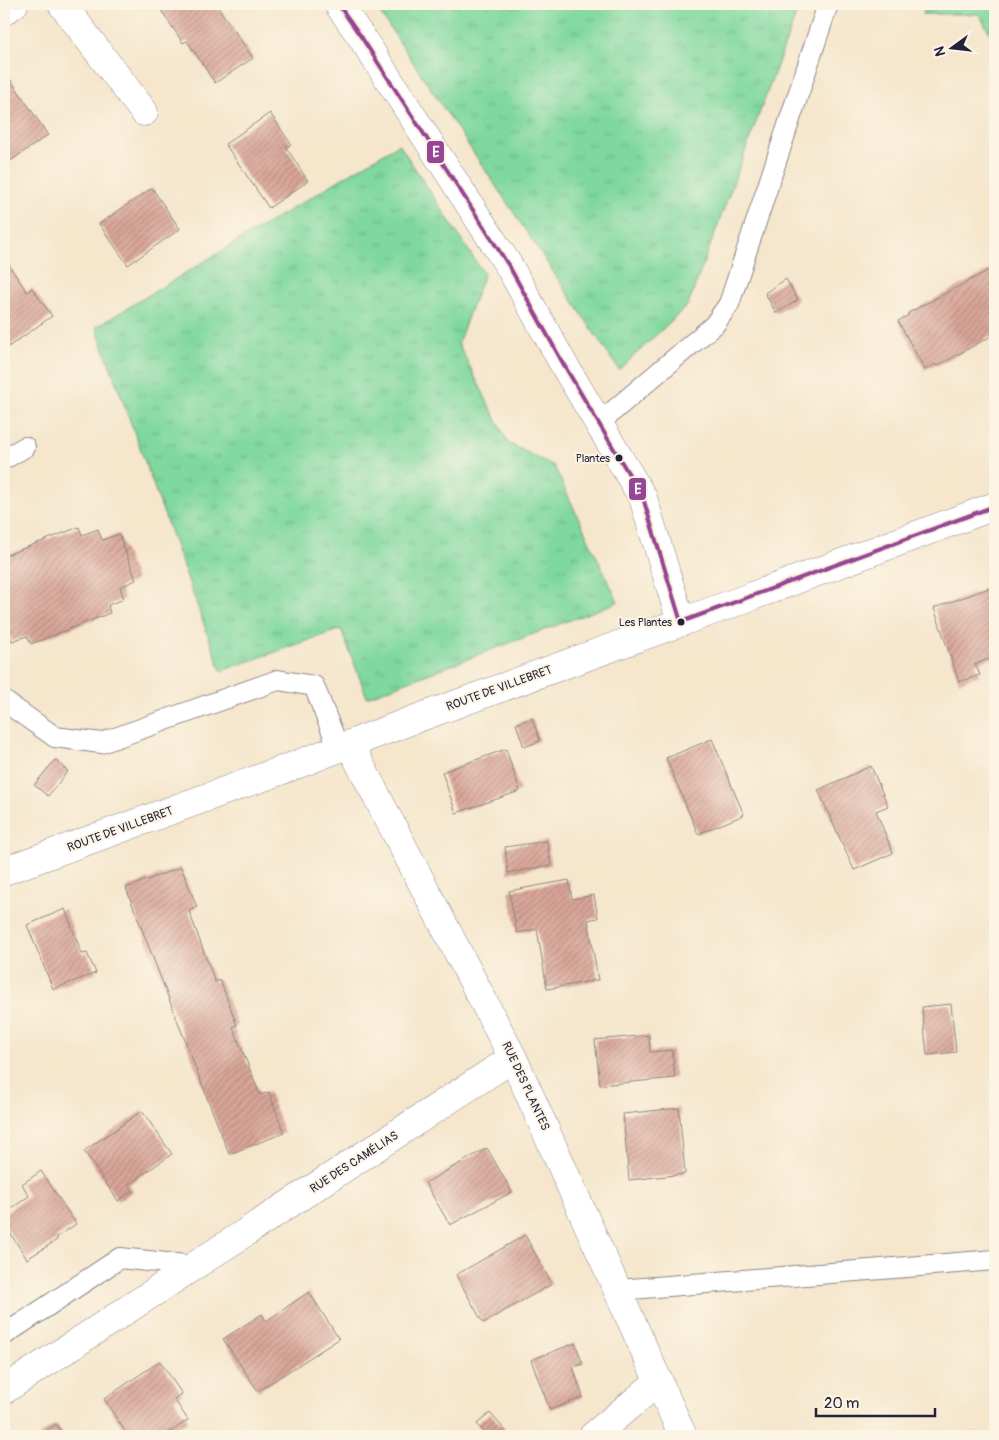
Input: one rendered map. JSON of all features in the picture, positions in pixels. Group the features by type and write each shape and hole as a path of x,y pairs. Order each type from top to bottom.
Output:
{"street":[{"path":"4,11 14,4"},
{"path":"62,4 144,112"},
{"path":"338,4 362,38 509,266 564,365 643,498 681,622"},
{"name":"ROUTE DE VILLEBRET","path":"4,871 995,506"},
{"name":"RUE DES PLANTES","path":"345,747 514,1058 683,1436"},
{"name":"RUE DES CAMÉLIAS","path":"4,1390 514,1058"},
{"path":"593,1436 659,1381"}],"lane":[{"path":"599,423 714,325 729,304 828,4"},
{"path":"4,460 25,447"},
{"path":"4,701 55,737 101,743 278,680 314,686 345,747"},
{"path":"4,1335 120,1258 194,1266"},
{"path":"618,1290 995,1260"}],"green space":[{"path":"374,4 800,4 688,305 619,370"},
{"path":"926,4 995,4 995,42 979,14 923,14"},
{"path":"399,144 484,274 458,343 508,443 554,466 618,602 367,697 341,629 221,671 96,327"}],"building":[{"path":"157,4 216,4 253,58 215,83 187,41 183,43"},
{"path":"8,76 48,135 6,164 4,161 4,78"},
{"path":"270,113 291,144 286,147 308,181 269,208 225,144"},
{"path":"152,188 180,229 128,265 99,224"},
{"path":"6,261 27,292 32,288 52,316 4,350 4,263"},
{"path":"995,267 995,334 937,366 935,364 925,370 898,321 909,315 908,313"},
{"path":"786,279 798,300 776,313 765,293"},
{"path":"79,527 82,535 98,529 102,540 119,534 136,580 120,587 124,599 108,605 110,613 31,644 27,636 12,641 7,630 4,631 4,556"},
{"path":"992,587 995,597 995,657 975,664 980,675 959,682 934,608"},
{"path":"532,718 540,741 524,747 516,724"},
{"path":"712,739 744,815 698,834 666,758"},
{"path":"506,749 520,791 456,813 442,772"},
{"path":"55,760 68,771 48,796 34,785"},
{"path":"871,766 888,806 876,811 893,853 854,870 818,790"},
{"path":"547,841 551,865 508,873 505,847"},
{"path":"181,867 197,907 189,911 215,982 220,980 237,1025 233,1027 260,1095 269,1092 284,1133 229,1154 126,888"},
{"path":"569,880 572,899 594,895 598,918 588,920 598,980 547,989 537,929 517,933 509,891"},
{"path":"65,909 82,954 87,953 96,973 53,989 27,925"},
{"path":"951,1004 956,1052 927,1055 922,1007"},
{"path":"649,1035 650,1052 672,1050 675,1078 600,1085 595,1040"},
{"path":"679,1108 685,1174 629,1180 623,1114"},
{"path":"142,1111 172,1154 128,1185 133,1191 118,1201 84,1151"},
{"path":"487,1148 512,1192 450,1225 425,1183"},
{"path":"41,1171 76,1224 57,1237 57,1240 27,1259 4,1224 4,1214 29,1196 22,1184"},
{"path":"525,1235 552,1284 483,1323 456,1275"},
{"path":"309,1292 339,1339 258,1391 223,1339 262,1314 266,1321"},
{"path":"575,1343 583,1364 573,1367 583,1397 550,1410 531,1360"},
{"path":"160,1361 182,1394 174,1399 188,1420 164,1436 128,1436 104,1399"},
{"path":"490,1413 510,1436 487,1436 477,1424"},
{"path":"56,1424 64,1436 38,1436"},
{"path":"963,1432 995,1434 995,1436 963,1436"}],"transit line":[{"name":"E","path":"338,4 362,38 509,266 564,365 643,498 681,622"},
{"name":"E","path":"681,622 995,506"}],"place":[{"name":"Plantes","path":"619,458"},
{"name":"Les Plantes","path":"681,622"}]}
